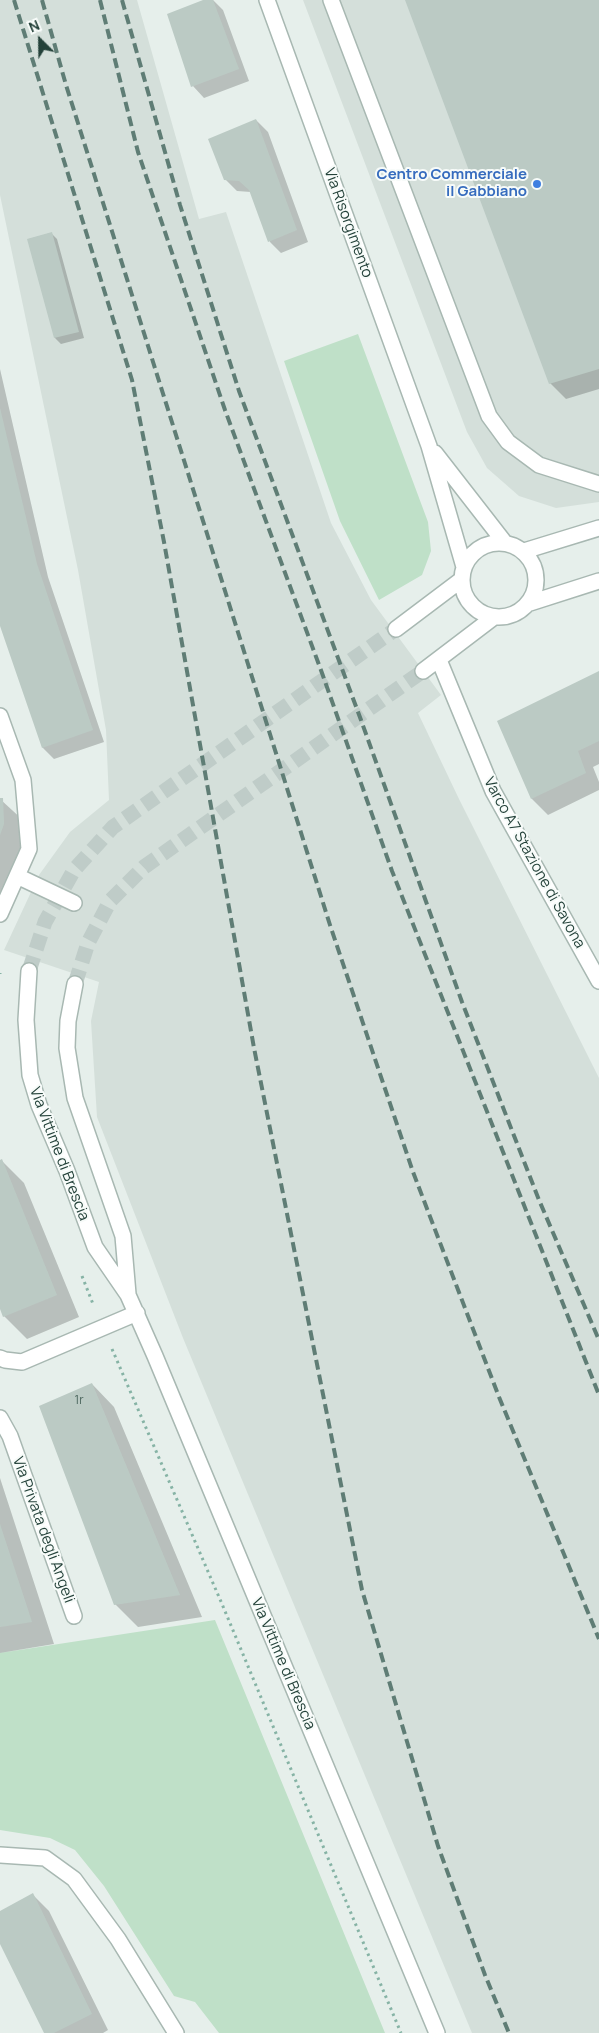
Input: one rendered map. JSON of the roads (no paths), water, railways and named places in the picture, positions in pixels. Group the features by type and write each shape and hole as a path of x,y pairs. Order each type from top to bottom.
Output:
{"street":[{"name":"Via Risorgimento","path":"267,0 429,446 463,574"},
{"path":"331,0 489,416 508,442 539,465 599,484"},
{"name":"Via Risorgimento","path":"429,446 505,543"},
{"path":"524,552 599,528"},
{"path":"505,543 524,552 536,570 536,587 530,603 523,610 504,618 483,614 474,609 463,591 463,574 470,556 480,548 492,544 505,543"},
{"path":"396,629 463,574"},
{"path":"530,603 599,581"},
{"path":"423,671 494,617"},
{"name":"Varco A7 Stazione di Savona","path":"439,660 493,791 599,981"},
{"path":"0,716 23,780 30,849 0,914"},
{"path":"17,876 74,903"},
{"name":"Via Vittime di Brescia","path":"29,971 26,1020 30,1075 34,1090 95,1247 128,1295 137,1313 437,2033"},
{"name":"Via Vittime di Brescia","path":"75,984 68,1021 68,1048 75,1098 123,1236 128,1295"},
{"path":"0,1358 22,1362 137,1313"},
{"name":"Via Privata degli Angeli","path":"0,1418 10,1436 74,1616"},
{"path":"0,1855 45,1858 74,1879 118,1939 176,2033"}],"tunnel":[{"path":"29,971 45,922 74,870 113,827 396,629"},
{"path":"75,984 88,943 110,901 144,867 423,671"}],"railway":[{"path":"14,0 132,380 164,542 254,1048 362,1590 438,1846 485,1975 509,2033"},
{"path":"42,0 66,85 330,925 413,1172 499,1397 599,1639"},
{"path":"100,0 138,152 225,410 322,673 392,871 599,1395"},
{"path":"122,0 180,205 239,391 361,720 462,1002 539,1200 599,1340"}],"place":[{"name":"Centro Commerciale il Gabbiano","path":"537,184"}]}
